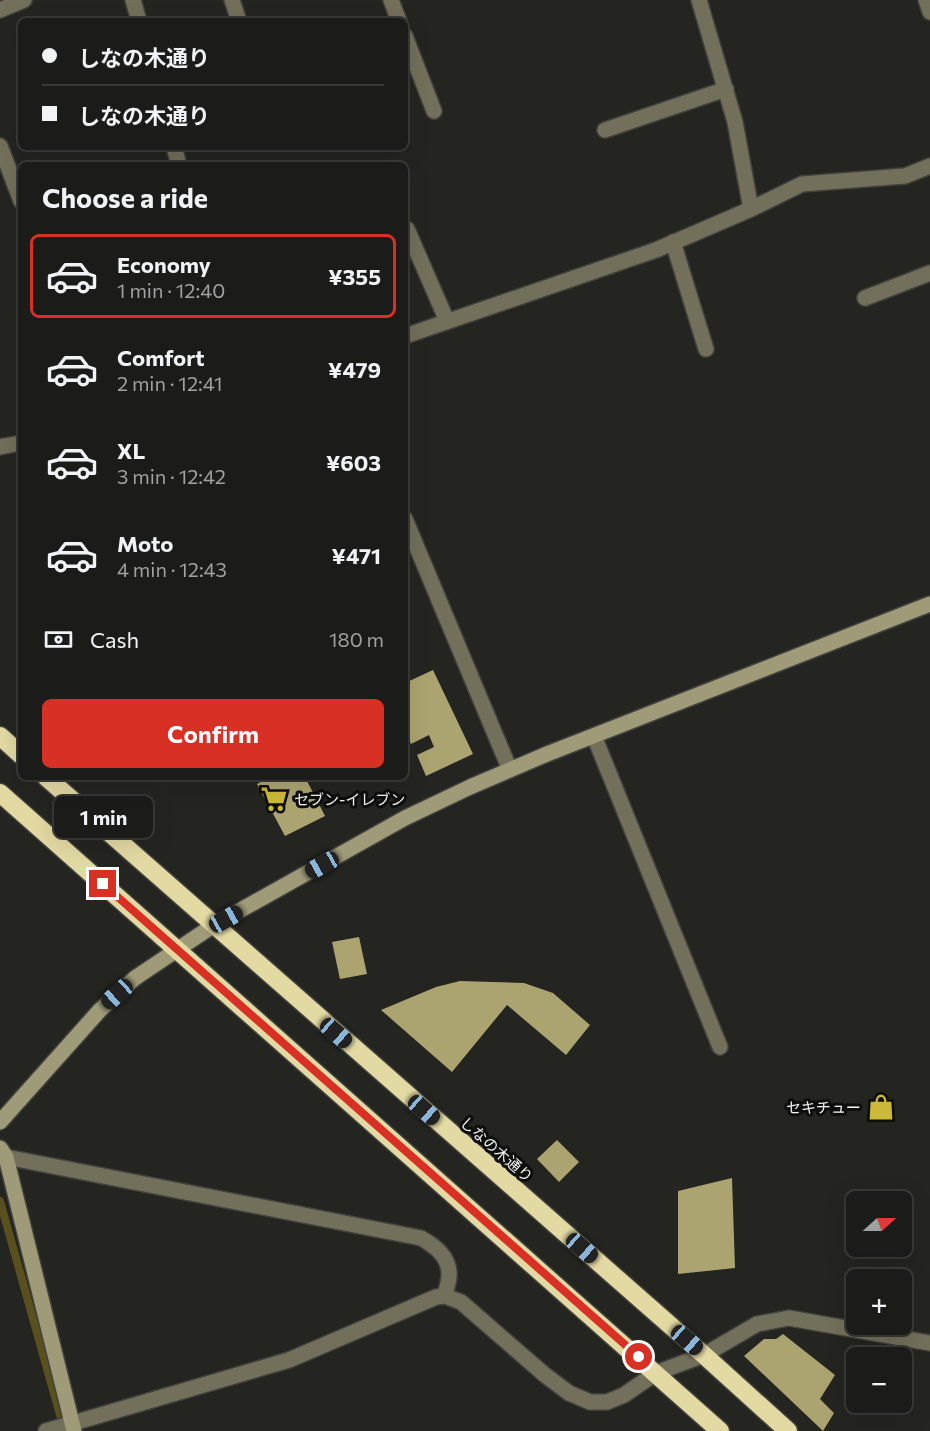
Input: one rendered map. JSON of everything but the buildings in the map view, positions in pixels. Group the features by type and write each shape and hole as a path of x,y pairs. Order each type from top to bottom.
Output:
{"highway":[{"path":"0,736 18,752"},
{"name":"しなの木通り","path":"49,780 788,1431"},
{"path":"0,793 720,1431"}],"street":[{"path":"0,10 24,0"},
{"path":"133,0 138,18"},
{"path":"232,0 238,18"},
{"path":"391,0 398,18"},
{"path":"699,0 735,122 751,209"},
{"path":"926,0 930,12"},
{"path":"408,44 434,111"},
{"path":"605,130 726,89"},
{"path":"0,146 4,169 18,195"},
{"path":"408,335 656,250 802,184 905,176 930,166"},
{"path":"408,231 447,321"},
{"path":"673,242 706,349"},
{"path":"865,298 930,273"},
{"path":"0,447 18,443"},
{"path":"408,526 510,770"},
{"path":"0,1122 100,1010 135,978 214,926 405,818 510,770 930,604"},
{"path":"594,736 720,1047"},
{"path":"73,1427 3,1152 421,1238 435,1246 445,1258 450,1275 445,1296"},
{"path":"46,1431 73,1427 289,1360 436,1297 445,1296 461,1302 569,1394 590,1402 607,1402 624,1395 656,1373 704,1355 757,1324 789,1318 930,1343"}],"waterway":[{"path":"0,1201 60,1415"}],"place":[{"name":"セブン-イレブン","path":"274,799"},
{"name":"セキチュー","path":"881,1107"}],"route":[{"path":"103,884 639,1357"}]}
